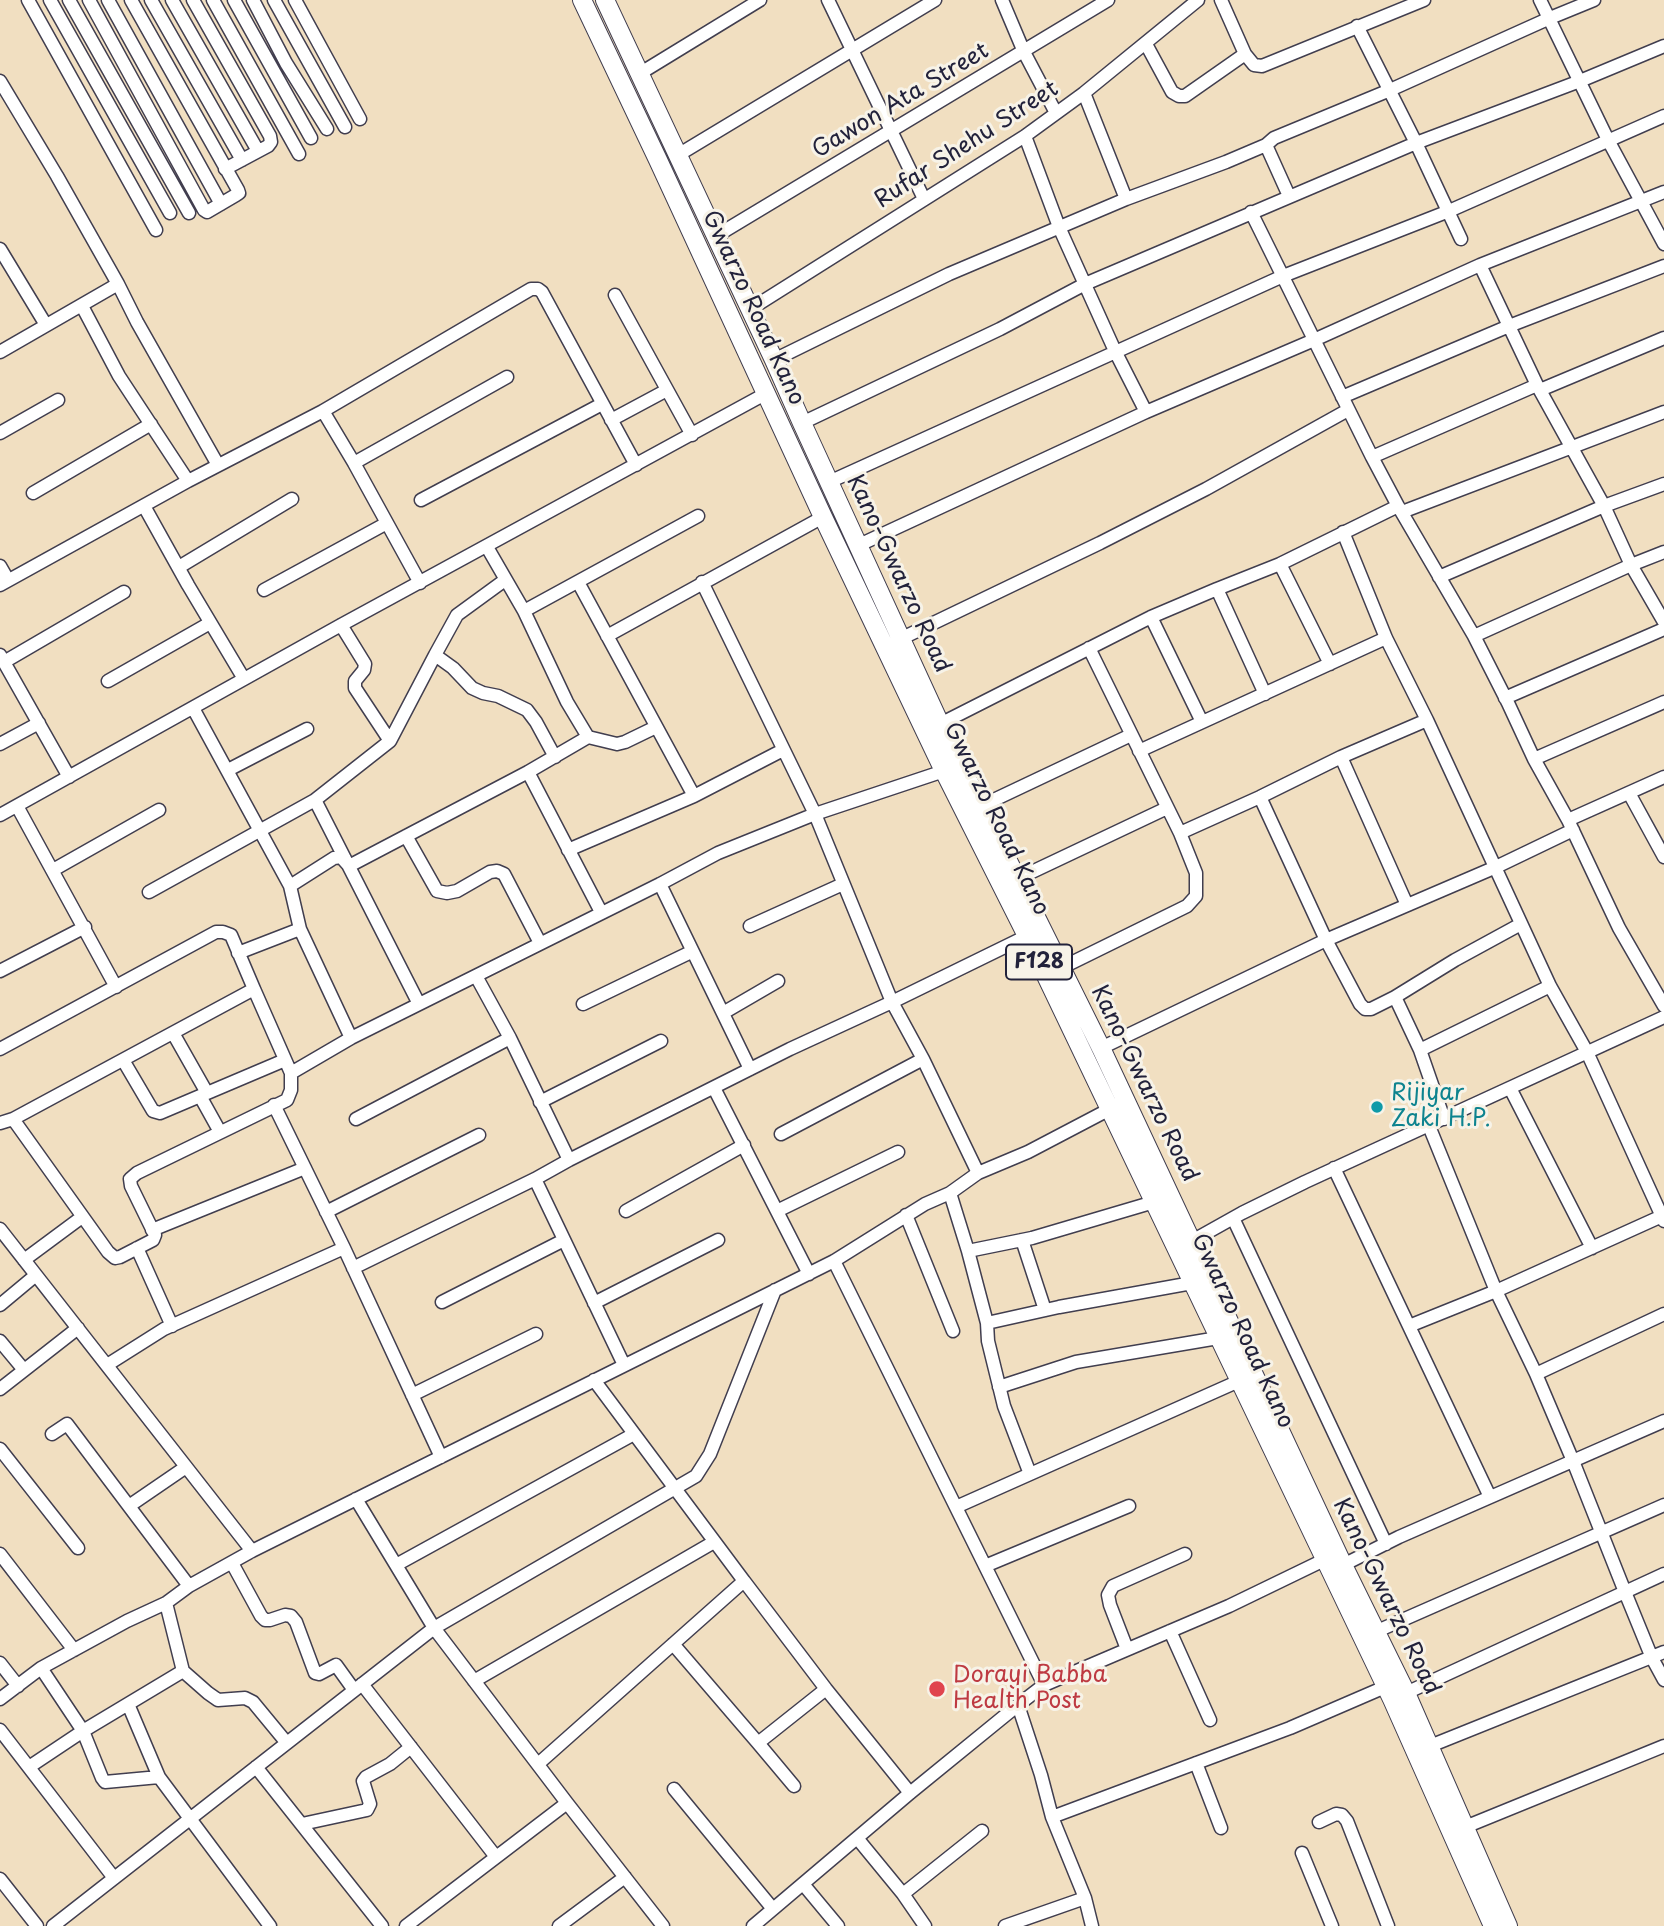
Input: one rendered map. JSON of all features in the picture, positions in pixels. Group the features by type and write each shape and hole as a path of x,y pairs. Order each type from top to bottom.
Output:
{"main road":[{"name":"Gwarzo Road Kano","path":"582,0 823,517 893,643 944,771 1027,936 1238,1381 1291,1473 1324,1560 1385,1687 1493,1926"},
{"name":"Kano-Gwarzo Road","path":"605,0 858,546 893,643 940,724 1101,1048 1192,1241 1291,1473 1343,1565 1406,1693 1508,1926"}],"street":[{"path":"28,0 156,230"},
{"path":"50,0 170,213"},
{"path":"69,0 189,213"},
{"path":"89,0 207,212 239,193 131,0"},
{"path":"108,0 220,204"},
{"path":"151,0 242,160"},
{"path":"172,0 258,151"},
{"path":"194,0 270,136 271,142 225,169"},
{"path":"214,0 299,154"},
{"path":"234,0 311,138"},
{"path":"253,0 286,63 327,129"},
{"path":"274,0 345,127"},
{"path":"295,0 360,119"},
{"path":"639,74 760,0"},
{"path":"828,0 924,199"},
{"path":"678,155 935,0"},
{"path":"1002,0 1024,52 1056,113"},
{"name":"Gawon Ata Street","path":"716,236 1108,0"},
{"name":"Rufar Shehu Street","path":"749,310 1025,136 1084,93 1198,0"},
{"path":"1221,0 1245,54 1254,65 1262,66 1424,0"},
{"path":"1540,0 1608,140 1664,244"},
{"path":"774,360 949,274 1126,199 1226,162 1266,145 1274,138 1594,0"},
{"path":"1357,26 1461,239"},
{"path":"164,58 210,30"},
{"path":"1146,44 1172,92 1179,96 1185,96 1245,54"},
{"path":"802,423 1000,329 1085,284 1416,143 1580,82 1664,46"},
{"path":"70,75 116,49"},
{"path":"213,109 286,63"},
{"path":"0,80 79,213 218,465"},
{"path":"1084,93 1126,199"},
{"path":"829,482 1283,276 1449,211 1664,117"},
{"path":"1025,136 1059,227 1146,412"},
{"path":"120,164 164,138"},
{"path":"1266,145 1289,196"},
{"path":"858,546 1146,412 1480,265 1664,192"},
{"path":"1251,212 1372,457 1474,636 1534,759 1571,825 1619,928 1664,1006"},
{"path":"0,249 46,325"},
{"path":"1480,265 1538,388 1604,506 1631,565 1664,622"},
{"path":"1342,397 1509,326 1664,266"},
{"path":"0,352 118,284"},
{"path":"0,566 4,582 323,411 531,289 542,292 636,465"},
{"path":"615,295 692,435"},
{"path":"82,306 119,376 188,481"},
{"path":"1372,457 1664,338"},
{"path":"354,463 507,377"},
{"path":"611,420 667,390"},
{"path":"0,815 765,394"},
{"path":"0,432 58,400"},
{"path":"421,500 602,404"},
{"path":"893,643 1136,525 1348,410"},
{"path":"323,411 420,583"},
{"path":"940,724 1151,617 1280,564 1343,533 1400,509 1664,412"},
{"path":"33,493 151,424"},
{"path":"1439,577 1604,506 1664,484"},
{"path":"179,567 292,499"},
{"path":"144,506 244,679"},
{"path":"524,611 698,516"},
{"path":"607,636 823,517"},
{"path":"264,590 387,523"},
{"path":"1343,533 1386,638 1427,720 1550,986 1587,1052 1663,1219 1409,1326"},
{"path":"487,547 524,611 567,702 588,737"},
{"path":"1474,636 1664,552"},
{"path":"1280,564 1330,664"},
{"path":"149,892 315,800 390,741 457,615 505,580"},
{"path":"578,582 694,796"},
{"path":"702,582 814,814 892,1002 978,1173"},
{"path":"1217,589 1265,694"},
{"path":"69,777 2,659 124,592"},
{"path":"1151,617 1202,722"},
{"path":"108,681 210,623"},
{"path":"341,625 365,664 364,670 355,681 355,688 390,741"},
{"path":"1506,698 1664,629"},
{"path":"1139,751 1386,638"},
{"path":"1062,968 1187,906 1196,896 1196,873 1180,833 1089,648"},
{"path":"435,655 453,668 472,688 498,696 527,710 555,757"},
{"path":"1534,759 1664,702"},
{"path":"193,708 290,886 300,929 351,1038"},
{"path":"1180,833 1341,757 1427,720"},
{"path":"0,744 38,723"},
{"path":"349,866 528,772 588,737 617,744 656,727"},
{"path":"228,770 307,729"},
{"path":"981,806 1131,735"},
{"path":"568,850 694,796 783,750"},
{"path":"1341,757 1407,905"},
{"path":"291,1073 351,1038 718,853 814,814 944,771"},
{"path":"528,772 601,912"},
{"path":"1101,1048 1326,940 1496,867 1629,793 1664,777"},
{"path":"1629,793 1663,851"},
{"path":"1260,796 1326,940 1360,1004 1366,1009 1395,997 1521,924"},
{"path":"315,800 419,1004"},
{"path":"17,806 116,987"},
{"path":"1017,878 1167,808"},
{"path":"53,870 159,810"},
{"path":"406,836 437,891 457,891 490,872 504,874 540,943"},
{"path":"290,886 337,857 349,866"},
{"path":"660,884 750,1069"},
{"path":"750,926 843,884"},
{"path":"0,971 85,927"},
{"path":"238,953 300,929"},
{"path":"0,1049 216,932 223,932 231,935 291,1073 291,1090 287,1100 137,1173 130,1179 155,1235 153,1240 115,1258 82,1217 13,1119"},
{"path":"353,1268 790,1049 1027,936"},
{"path":"583,1004 691,952"},
{"path":"476,976 510,1038 569,1160"},
{"path":"723,1013 778,981"},
{"path":"1420,1050 1550,986"},
{"path":"0,1123 13,1119 254,989"},
{"path":"1395,997 1420,1050 1444,1119"},
{"path":"1192,1241 1334,1168 1664,1017"},
{"path":"173,1033 220,1132"},
{"path":"356,1119 510,1038"},
{"path":"540,1102 661,1041"},
{"path":"781,1133 923,1059"},
{"path":"123,1060 153,1111 160,1113 285,1060"},
{"path":"715,1088 809,1274"},
{"path":"1510,1088 1592,1248"},
{"path":"274,1105 441,1457"},
{"path":"0,1699 41,1668 166,1603 189,1586 252,1551 809,1274 906,1215 950,1193 978,1173 1028,1152 1110,1109"},
{"path":"1429,1126 1496,1291 1536,1374 1573,1461 1625,1592 1658,1655 1664,1680"},
{"path":"326,1212 478,1135"},
{"path":"626,1211 744,1145"},
{"path":"777,1211 898,1152"},
{"path":"152,1230 305,1168"},
{"path":"1334,1168 1490,1497"},
{"path":"535,1179 624,1365"},
{"path":"950,1193 987,1323 988,1341 1004,1406 1030,1474"},
{"path":"968,1251 1022,1240 1154,1202"},
{"path":"906,1215 953,1331"},
{"path":"24,1260 82,1217"},
{"path":"1233,1218 1386,1544"},
{"path":"0,1229 252,1551"},
{"path":"442,1302 564,1240"},
{"path":"594,1303 719,1240"},
{"path":"1022,1240 1045,1310"},
{"path":"136,1248 172,1326"},
{"path":"107,1365 172,1326 344,1248"},
{"path":"834,1261 1044,1685"},
{"path":"0,1305 36,1275"},
{"path":"987,1323 1192,1283"},
{"path":"53,1926 434,1628 696,1476 710,1454 775,1290"},
{"path":"1536,1374 1664,1314"},
{"path":"0,1389 78,1328"},
{"path":"412,1395 536,1334"},
{"path":"999,1387 1076,1362 1218,1338"},
{"path":"0,1341 24,1370"},
{"path":"594,1380 826,1689 910,1793"},
{"path":"956,1507 1238,1381"},
{"path":"1343,1565 1664,1421"},
{"path":"52,1434 67,1424 189,1586"},
{"path":"396,1565 634,1434"},
{"path":"0,1449 78,1548"},
{"path":"129,1506 187,1467"},
{"path":"356,1499 434,1628 663,1926"},
{"path":"1375,1632 1664,1505"},
{"path":"985,1566 1129,1506"},
{"path":"474,1681 714,1542"},
{"path":"0,1554 74,1650"},
{"path":"1127,1649 1110,1605 1108,1595 1113,1586 1185,1554"},
{"path":"753,1926 910,1793 1044,1685 1229,1606 1324,1560"},
{"path":"232,1563 261,1616 265,1620 291,1616 296,1622 315,1673 319,1674 336,1665 358,1687 411,1747 496,1857"},
{"path":"1406,1693 1664,1574"},
{"path":"538,1764 744,1581"},
{"path":"166,1603 183,1671 218,1700 245,1698 253,1702 286,1742"},
{"path":"1171,1631 1210,1720"},
{"path":"673,1644 794,1786"},
{"path":"1430,1746 1658,1655"},
{"path":"0,1663 18,1686"},
{"path":"41,1668 83,1731 105,1782 159,1777"},
{"path":"29,1767 183,1671"},
{"path":"1052,1817 1339,1708 1385,1687"},
{"path":"758,1742 826,1689"},
{"path":"128,1704 159,1777 270,1926"},
{"path":"1018,1704 1052,1817 1085,1898 1091,1926"},
{"path":"0,1730 114,1878"},
{"path":"1465,1827 1664,1746"},
{"path":"302,1824 368,1810 370,1804 363,1781 411,1747"},
{"path":"1196,1763 1221,1828"},
{"path":"256,1767 382,1926"},
{"path":"674,1789 773,1909"},
{"path":"406,1926 567,1803"},
{"path":"1319,1822 1336,1814 1342,1815 1347,1821 1388,1926"},
{"path":"903,1895 982,1831"},
{"path":"857,1838 925,1926"},
{"path":"1303,1853 1332,1926"},
{"path":"559,1926 625,1877"},
{"path":"0,1879 36,1926"},
{"path":"803,1884 838,1926"},
{"path":"1005,1926 1085,1898"}],"place":[{"name":"Rijiyar Zaki H.P.","path":"1377,1107"},
{"name":"Dorayi Babba Health Post","path":"937,1689"}]}
